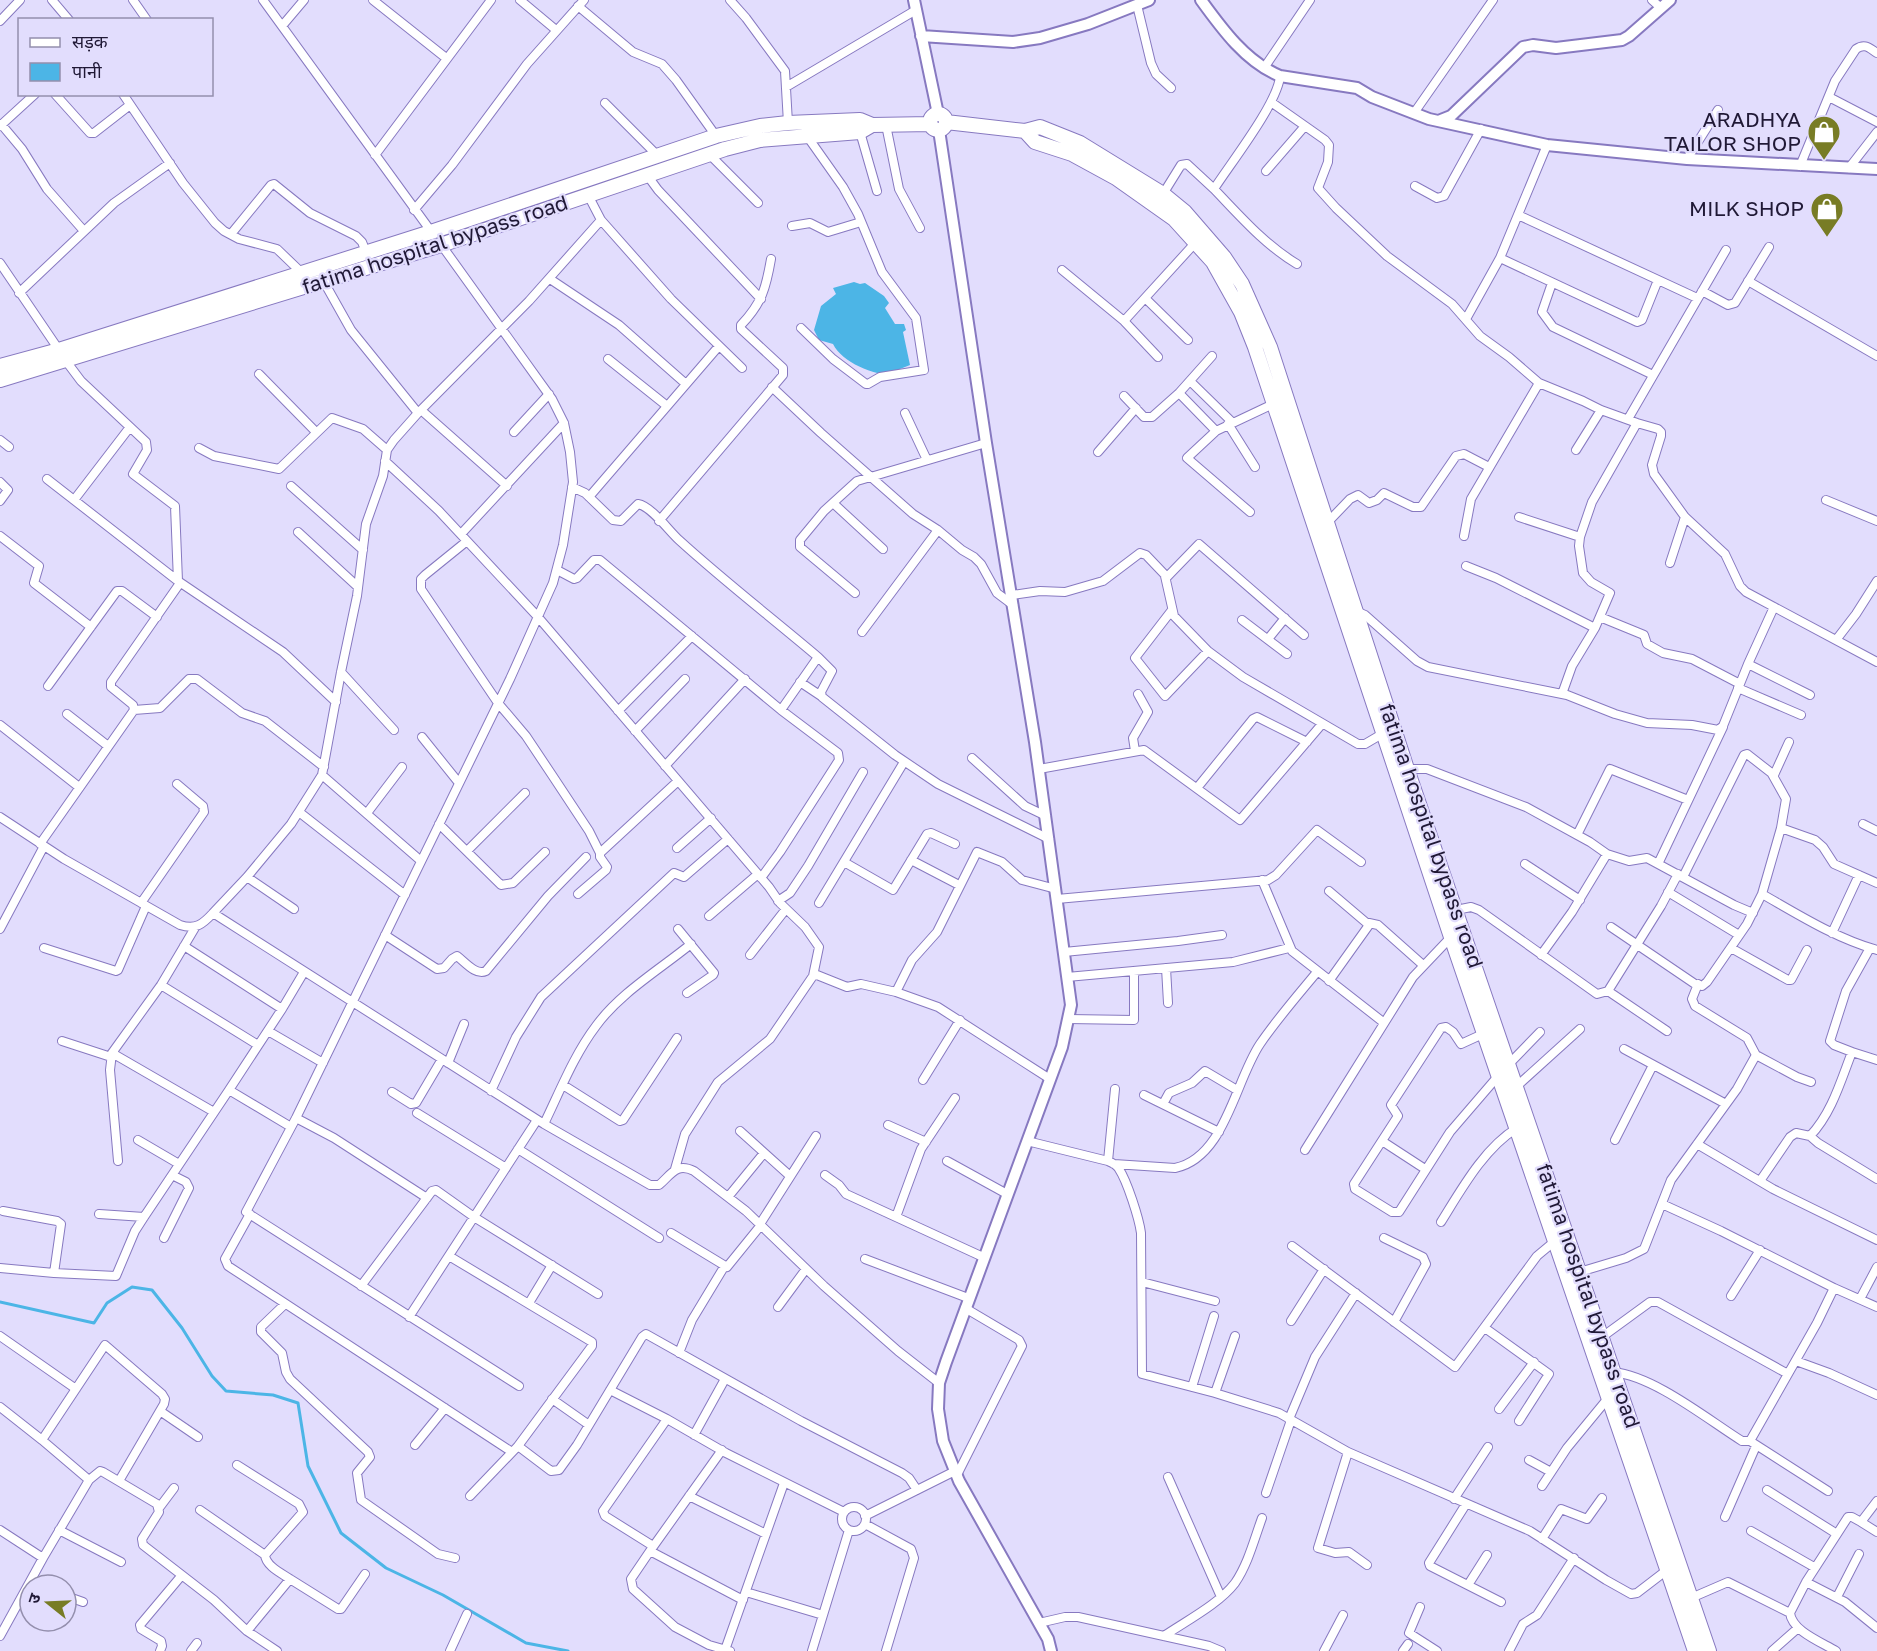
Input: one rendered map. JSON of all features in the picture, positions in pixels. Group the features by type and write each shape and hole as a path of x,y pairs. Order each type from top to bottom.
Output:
{"highway":[{"name":"fatima hospital bypass road","path":"0,380 63,355 302,273 716,136 760,126 788,123 860,120 872,128"},
{"name":"fatima hospital bypass road","path":"0,366 63,355 324,282 441,245 709,154 760,140 938,123 1025,131 1040,127 1080,143 1163,194 1185,212 1224,256 1382,734 1402,771"},
{"name":"fatima hospital bypass road","path":"1025,131 1035,142 1072,154 1116,178 1174,219 1233,284 1270,347 1356,611 1402,771 1440,885 1451,938 1555,1240 1602,1337 1663,1538 1667,1570 1695,1651"},
{"path":"540,196 545,210"},
{"name":"fatima hospital bypass road","path":"1440,885 1456,910 1517,1086 1609,1397 1663,1538 1691,1598 1709,1651"}],"main road":[{"path":"921,36 1013,42 1040,38 1138,10 1149,0"},
{"path":"1204,1 1215,20 1254,61 1264,68 1280,76 1357,88 1372,97 1429,119 1547,145 1687,159 1877,169"},
{"path":"1441,120 1451,116 1523,47 1533,45 1556,48 1616,41 1629,36 1661,3"},
{"path":"915,5 938,123 986,442 1039,769 1071,1005 1062,1047 966,1303 939,1383 938,1408 943,1441 956,1473 1048,1639 1051,1651"}],"street":[{"path":"0,21 20,0"},
{"path":"52,0 67,18"},
{"path":"133,0 146,18"},
{"path":"263,0 549,394 564,423 570,452 572,487 563,545 554,583 323,1063 246,1212 519,1386"},
{"path":"282,26 304,0"},
{"path":"374,0 446,58"},
{"path":"520,0 556,30"},
{"path":"730,0 783,68 786,76 788,123"},
{"path":"1264,68 1310,0"},
{"path":"1414,113 1493,0"},
{"path":"375,155 487,1"},
{"path":"414,210 452,165 527,64 581,3 633,52 662,64 716,136"},
{"path":"786,87 915,5"},
{"path":"1138,10 1154,70 1171,88"},
{"path":"1800,166 1835,81 1856,49 1861,45 1877,53"},
{"path":"1214,189 1271,102 1279,87 1280,76"},
{"path":"33,96 1,125 22,148 47,189 84,231"},
{"path":"57,96 90,134 130,105"},
{"path":"124,96 170,164 214,223 239,239 277,249 302,273"},
{"path":"1828,97 1877,122"},
{"path":"1271,102 1329,145 1328,162 1319,185 1320,191 1387,256 1452,304 1480,336 1539,383 1601,410 1661,432 1652,470 1685,517 1725,554 1740,586 1746,592 1877,662"},
{"path":"605,103 658,156"},
{"path":"1687,159 1718,110"},
{"path":"1266,171 1305,126"},
{"path":"872,128 877,191"},
{"path":"872,128 899,189 920,228"},
{"path":"1415,186 1437,198 1444,196 1480,129"},
{"path":"1849,168 1877,132"},
{"path":"801,328 833,359 866,384 880,377 924,370 916,318 882,272 843,187 807,136"},
{"path":"1466,320 1500,258 1547,145"},
{"path":"709,154 758,203"},
{"path":"20,293 114,203 170,164"},
{"path":"1163,194 1181,165 1187,164 1253,229 1297,264"},
{"path":"646,175 761,299"},
{"path":"231,234 274,184 310,213 356,236 366,252"},
{"path":"588,195 601,220 671,299 742,368"},
{"path":"1518,215 1697,298"},
{"path":"0,817 42,845 180,925 188,927 203,925 291,824 323,771 358,586 366,524 383,476 387,450 419,411 502,330 601,220"},
{"path":"792,226 810,223 828,232 861,222"},
{"path":"1125,321 1196,242"},
{"path":"1702,291 1732,305 1769,247"},
{"path":"1628,419 1726,250"},
{"path":"1500,258 1640,322 1658,280"},
{"path":"659,521 783,375 783,368 741,329 741,325 755,310 761,299 771,259"},
{"path":"0,263 81,381 148,446 133,474 175,506 179,582 111,685 133,705 134,710"},
{"path":"1062,270 1125,321 1158,357"},
{"path":"550,279 619,326 686,384"},
{"path":"1749,281 1877,356"},
{"path":"324,282 351,330 419,411 507,486"},
{"path":"1552,283 1542,312 1553,327 1653,375"},
{"path":"1145,298 1188,340"},
{"path":"589,497 719,346"},
{"path":"1124,396 1144,417 1152,417 1179,393 1212,356"},
{"path":"608,359 667,406"},
{"path":"259,374 316,432"},
{"path":"1190,381 1230,423 1255,467"},
{"path":"1464,536 1471,499 1539,383"},
{"path":"772,387 913,514 974,557 981,564 997,593 1012,600 1040,591 1065,592 1103,581 1140,552 1146,555 1165,576 1174,616 1208,651 1243,677 1358,744 1365,744 1382,734"},
{"path":"1179,393 1216,431"},
{"path":"514,432 549,394"},
{"path":"1250,512 1188,461 1188,456 1216,431 1273,404"},
{"path":"1098,452 1136,408"},
{"path":"1576,450 1601,410"},
{"path":"905,413 927,460"},
{"path":"199,448 214,456 279,469 329,419 335,418 363,429 387,450"},
{"path":"564,423 526,463 464,537 425,575 421,589 498,703 526,736 589,831 607,867 578,894"},
{"path":"1562,694 1572,666 1595,628 1610,593 1591,582 1583,573 1580,537 1592,502 1637,423"},
{"path":"74,500 130,427"},
{"path":"0,440 9,447"},
{"path":"855,593 799,544 832,503 857,481 986,442"},
{"path":"1317,534 1350,499 1358,495 1369,503 1377,500 1384,492 1413,507 1421,507 1456,456 1460,454 1489,467"},
{"path":"213,912 491,1091 650,1185 659,1185 675,1169 685,1134 718,1082 770,1039 813,976 819,947 805,927 778,901 711,818 538,617 439,511 385,462"},
{"path":"48,479 179,582 283,652 336,702"},
{"path":"0,482 8,490 0,501"},
{"path":"291,486 363,550"},
{"path":"572,487 589,497 613,520 621,521 639,504 645,505 659,521 725,581 747,597 832,671 821,696"},
{"path":"1826,500 1877,521"},
{"path":"832,503 884,549"},
{"path":"1519,517 1580,537"},
{"path":"1670,563 1685,517"},
{"path":"862,632 938,530"},
{"path":"298,532 358,586"},
{"path":"0,536 39,566 34,583 91,627"},
{"path":"1165,576 1169,576 1197,546 1201,545 1304,635"},
{"path":"557,570 574,579 594,560 600,560 781,710 838,753 839,760 780,852 759,876 709,916"},
{"path":"1466,566 1496,578 1595,628"},
{"path":"1836,640 1877,581"},
{"path":"48,686 117,591 120,590 157,616"},
{"path":"1658,864 1723,726 1774,607"},
{"path":"1172,610 1135,658 1165,696 1208,651"},
{"path":"1356,611 1365,615 1428,668 1562,694 1589,702 1615,714 1647,723 1719,730 1723,726"},
{"path":"1600,617 1644,635 1647,644 1663,653 1692,659 1739,686 1801,715"},
{"path":"1268,639 1285,618"},
{"path":"1242,620 1287,654"},
{"path":"618,711 692,636"},
{"path":"781,710 818,657"},
{"path":"1748,664 1810,695"},
{"path":"341,672 394,730"},
{"path":"0,929 42,845 79,787 134,710 160,708 189,679 196,679 242,713 265,721 421,861"},
{"path":"635,731 685,679"},
{"path":"665,766 745,679"},
{"path":"800,682 904,762 961,796 1049,839"},
{"path":"1135,751 1133,738 1148,712 1138,694"},
{"path":"67,714 108,746"},
{"path":"1197,788 1257,717 1307,742"},
{"path":"1039,769 1144,750 1240,820 1322,724"},
{"path":"0,725 79,787"},
{"path":"422,737 459,783"},
{"path":"1772,774 1776,773 1789,742"},
{"path":"1608,992 1638,945 1668,892 1680,876 1744,755 1747,754 1772,774 1786,799 1781,828 1762,894 1753,913 1707,982 1702,986 1698,984 1638,945 1611,927"},
{"path":"972,758 1025,806 1046,816"},
{"path":"819,903 904,762"},
{"path":"367,813 402,767"},
{"path":"1402,771 1427,769 1526,807 1607,854 1629,861 1647,858 1753,913"},
{"path":"1577,835 1610,769 1688,800"},
{"path":"778,901 790,893 808,866 863,772"},
{"path":"600,853 678,781"},
{"path":"44,948 116,971 118,969 144,904 204,812 203,806 177,784"},
{"path":"467,851 525,793"},
{"path":"298,812 405,895"},
{"path":"677,848 711,818"},
{"path":"439,824 501,885 513,883 545,852"},
{"path":"1863,824 1877,831"},
{"path":"1781,828 1815,840 1823,847 1834,864 1877,883"},
{"path":"896,993 912,960 937,932 975,853 979,852 1005,864 1022,880 1056,894 1268,880 1276,875 1317,830 1361,862"},
{"path":"844,862 891,890 894,889 928,833 955,844"},
{"path":"491,1091 516,1037 541,997 674,873 684,877 728,839"},
{"path":"1541,955 1580,900 1607,854"},
{"path":"385,934 437,969 444,969 457,956 477,972 482,973 548,896 586,857"},
{"path":"911,860 959,885"},
{"path":"1525,864 1580,900"},
{"path":"1832,933 1859,875"},
{"path":"247,877 294,909"},
{"path":"1262,880 1289,948 1383,1022"},
{"path":"1329,891 1369,923 1378,925 1422,965"},
{"path":"1668,892 1739,935"},
{"path":"1762,894 1832,933 1874,949 1846,991 1830,1041 1834,1046 1877,1059"},
{"path":"1456,910 1471,907 1479,910 1597,994 1608,992 1667,1031"},
{"path":"750,955 786,909"},
{"path":"1329,981 1369,927 1369,923"},
{"path":"118,1161 110,1070 112,1055 161,985 196,926"},
{"path":"678,929 714,973 687,993"},
{"path":"1064,952 1222,935"},
{"path":"1305,1150 1383,1022 1422,965 1451,938"},
{"path":"409,1317 518,1149 541,1122 563,1085 579,1051 607,1013 691,944"},
{"path":"184,946 282,1009"},
{"path":"1067,977 1239,961 1289,948"},
{"path":"1731,948 1788,980 1791,980 1807,950"},
{"path":"1166,968 1168,1003"},
{"path":"1068,1018 1134,1020 1134,971"},
{"path":"0,1268 117,1276 135,1231 268,1031 304,972"},
{"path":"1027,1141 1111,1162 1167,1168 1182,1167 1195,1159 1219,1132 1261,1043 1317,972"},
{"path":"813,976 817,975 849,987 861,984 938,1006 1050,1079"},
{"path":"1698,984 1692,999 1695,1006 1748,1038 1756,1055 1811,1082"},
{"path":"161,985 258,1045"},
{"path":"923,1080 960,1020"},
{"path":"392,1092 411,1104 416,1103 445,1061 464,1024"},
{"path":"1485,1033 1461,1044 1450,1030 1441,1028 1390,1105 1398,1116 1354,1184 1356,1189 1395,1213 1399,1212 1450,1132 1499,1075"},
{"path":"1517,1086 1580,1029"},
{"path":"268,1031 323,1063"},
{"path":"1509,1064 1540,1032"},
{"path":"563,1085 620,1121 623,1120 677,1038"},
{"path":"62,1041 112,1055 214,1112"},
{"path":"1624,1050 1726,1104"},
{"path":"1810,1136 1820,1125 1852,1052"},
{"path":"1573,1274 1626,1258 1644,1248 1671,1180 1726,1104 1756,1055"},
{"path":"1616,1140 1653,1065"},
{"path":"1163,1104 1169,1093 1191,1083 1205,1071 1237,1090"},
{"path":"229,1089 291,1127"},
{"path":"1111,1162 1115,1089"},
{"path":"1144,1095 1219,1132"},
{"path":"896,1217 917,1158 955,1098"},
{"path":"417,1113 506,1168"},
{"path":"296,1118 334,1138 427,1198"},
{"path":"888,1125 926,1143"},
{"path":"1441,1222 1473,1173 1501,1139 1516,1128"},
{"path":"740,1131 790,1176"},
{"path":"1760,1181 1790,1137 1796,1133 1810,1136 1877,1179"},
{"path":"679,1353 692,1320 724,1267 729,1266 760,1225 816,1136"},
{"path":"138,1140 179,1164"},
{"path":"1382,1141 1425,1169"},
{"path":"1697,1144 1760,1181 1877,1240"},
{"path":"518,1149 658,1238"},
{"path":"728,1197 764,1153"},
{"path":"947,1161 1007,1194"},
{"path":"1111,1162 1121,1171 1140,1226 1142,1374 1274,1411 1348,1452 1524,1528 1606,1580 1634,1594 1667,1570"},
{"path":"675,1169 685,1167 694,1171 728,1197 898,1351 939,1383"},
{"path":"1877,1171 1875,1175 1877,1179"},
{"path":"164,1238 189,1188 186,1182 172,1175"},
{"path":"825,1175 839,1185 846,1194 983,1257"},
{"path":"361,1286 433,1190 436,1190 474,1217 598,1294"},
{"path":"1662,1204 1877,1307"},
{"path":"3,1211 57,1221 61,1224 54,1273"},
{"path":"99,1214 144,1217"},
{"path":"250,1214 225,1259 225,1263 445,1408 551,1471 555,1472 565,1464 642,1337 646,1334 725,1379 902,1473 909,1478 917,1490"},
{"path":"671,1233 724,1267"},
{"path":"1384,1238 1423,1257 1426,1264 1394,1322"},
{"path":"1292,1246 1455,1367 1537,1256 1555,1240"},
{"path":"1731,1296 1760,1250"},
{"path":"449,1256 592,1342 592,1346 515,1449 470,1496"},
{"path":"866,1259 966,1303 1019,1340 1022,1346 956,1473 917,1490 865,1520 856,1531 846,1528 842,1520 844,1512 854,1507 862,1509 865,1520 914,1552 886,1651"},
{"path":"529,1303 552,1265"},
{"path":"1860,1299 1877,1267"},
{"path":"778,1307 806,1269"},
{"path":"1291,1321 1324,1269"},
{"path":"1142,1282 1215,1301"},
{"path":"1725,1517 1753,1443 1834,1288"},
{"path":"1266,1493 1290,1419 1315,1357 1356,1293"},
{"path":"1602,1337 1650,1302 1658,1302 1788,1374"},
{"path":"285,1304 261,1327 261,1332 280,1350 288,1376 368,1452 370,1457 357,1473 361,1500 438,1554 455,1558"},
{"path":"1192,1387 1214,1316"},
{"path":"1485,1328 1547,1371 1549,1376 1519,1421"},
{"path":"0,1336 76,1389"},
{"path":"1215,1393 1235,1336"},
{"path":"42,1440 105,1345 165,1399 119,1481"},
{"path":"1796,1361 1877,1395"},
{"path":"1499,1408 1534,1362"},
{"path":"1613,1372 1625,1373 1651,1384 1742,1441 1753,1443 1828,1491"},
{"path":"694,1435 725,1379"},
{"path":"610,1390 783,1483 844,1512"},
{"path":"1542,1486 1567,1448 1609,1397"},
{"path":"552,1399 589,1425"},
{"path":"0,1407 89,1480"},
{"path":"415,1445 445,1408"},
{"path":"160,1411 198,1437"},
{"path":"667,1419 603,1511 605,1516 652,1548 744,1596 823,1616"},
{"path":"1454,1499 1488,1447"},
{"path":"722,1450 631,1579 633,1589 675,1627 709,1645 728,1651 744,1596 783,1483"},
{"path":"1348,1452 1318,1548 1335,1553 1349,1552 1367,1565"},
{"path":"1529,1460 1551,1472"},
{"path":"237,1465 302,1508 303,1512 266,1555 266,1560 272,1566 334,1608 341,1609 365,1574"},
{"path":"35,1573 89,1480 100,1472 157,1504 159,1508"},
{"path":"1168,1477 1221,1597"},
{"path":"174,1488 159,1508 159,1512 141,1543 214,1600 247,1631 277,1651"},
{"path":"1767,1490 1837,1534"},
{"path":"689,1496 766,1534"},
{"path":"1542,1539 1561,1509 1587,1519 1602,1498"},
{"path":"1861,1522 1877,1500"},
{"path":"1466,1504 1430,1559 1430,1566 1501,1602"},
{"path":"200,1510 266,1555"},
{"path":"1836,1651 1798,1628 1790,1617 1790,1613 1814,1567 1849,1516 1877,1532"},
{"path":"1164,1636 1221,1597 1239,1575 1262,1518"},
{"path":"0,1530 43,1558"},
{"path":"59,1530 121,1562"},
{"path":"812,1651 849,1530"},
{"path":"1750,1531 1814,1567"},
{"path":"1468,1585 1487,1554"},
{"path":"1837,1597 1859,1554"},
{"path":"1509,1651 1521,1626 1537,1615 1574,1558"},
{"path":"160,1651 161,1641 141,1629 140,1624 182,1575"},
{"path":"247,1631 290,1579"},
{"path":"1806,1582 1845,1602 1877,1628"},
{"path":"1691,1598 1725,1583 1731,1583 1790,1613"},
{"path":"78,1600 83,1602"},
{"path":"0,1636 18,1603"},
{"path":"1420,1607 1409,1633 1437,1651"},
{"path":"450,1651 467,1614"},
{"path":"1324,1651 1343,1615"},
{"path":"1039,1623 1065,1617 1077,1617 1209,1646 1221,1651"},
{"path":"1772,1651 1798,1628"},
{"path":"191,1651 197,1643"},
{"path":"1403,1651 1408,1644"}],"water":[{"path":"854,282 865,283 884,296 889,303 885,308 895,324 904,324 906,330 903,332 910,365 900,369 899,375 881,374 862,368 845,358 833,344 819,340 814,330 821,306 836,294 833,288"}],"waterway":[{"path":"0,1302 94,1323 107,1303 132,1287 152,1290 182,1328 212,1376 226,1391 273,1395 298,1403 308,1466 341,1533 386,1568 443,1595 526,1643 568,1651"}],"place":[{"name":"ARADHYA TAILOR SHOP","path":"1824,161"},
{"name":"MILK SHOP","path":"1827,238"}]}
